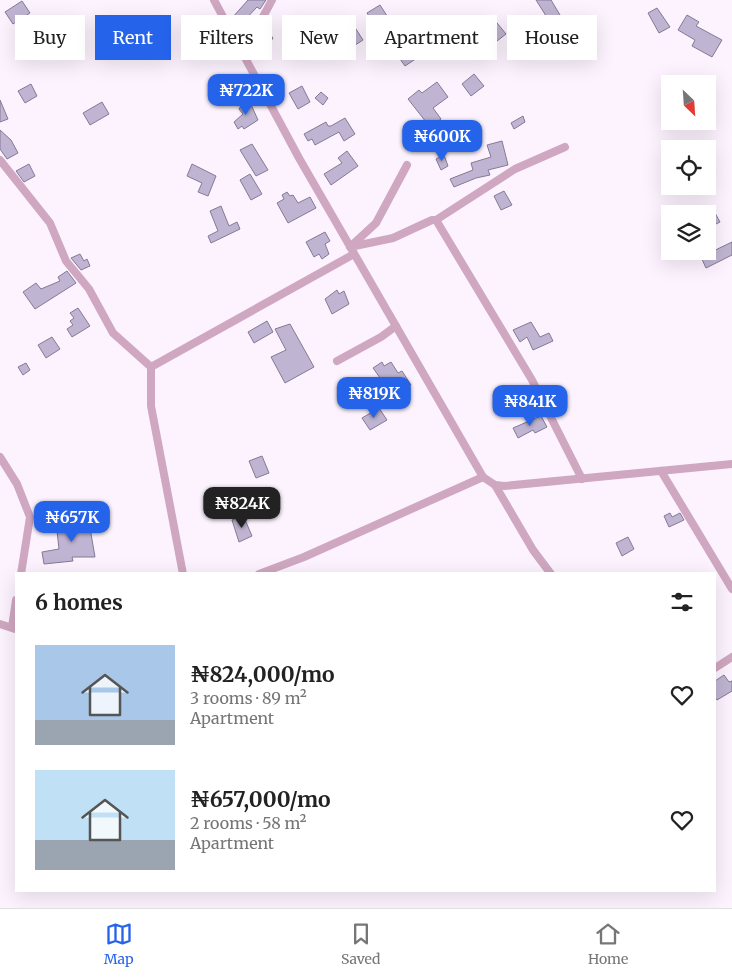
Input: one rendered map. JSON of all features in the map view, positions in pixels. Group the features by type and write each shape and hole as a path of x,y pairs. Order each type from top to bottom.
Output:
{"street":[{"path":"214,0 222,15"},
{"path":"263,15 272,0"},
{"path":"246,60 299,158 483,477 495,485 533,550 550,572"},
{"path":"151,367 352,250 393,238 432,220 436,220 515,169 565,147"},
{"path":"0,160 50,223 66,261 89,289 113,333 151,367 151,406 183,572"},
{"path":"352,250 376,223 407,165"},
{"path":"436,220 532,380 582,478"},
{"path":"337,361 381,337 396,326"},
{"path":"0,457 17,484 30,517 21,572"},
{"path":"495,485 504,486 732,464"},
{"path":"661,471 732,589"},
{"path":"264,572 304,557 483,477"},
{"path":"0,624 14,628 15,614"},
{"path":"716,667 732,657"}],"building":[{"path":"248,0 266,0 260,9 257,7 249,15 235,15"},
{"path":"536,0 551,0 560,15 545,15"},
{"path":"22,1 30,13 27,15 15,15 15,23 13,24 5,12"},
{"path":"380,5 386,15 368,15 367,13"},
{"path":"657,8 670,27 659,33 648,13"},
{"path":"687,15 699,22 696,26 722,40 712,57 692,46 695,40 678,30"},
{"path":"497,23 506,34 497,41"},
{"path":"356,29 363,40 356,44"},
{"path":"401,60 414,60 405,66"},
{"path":"474,74 484,86 471,96 462,84"},
{"path":"437,82 448,97 433,108 441,119 430,127 408,99 419,90 422,93"},
{"path":"31,84 37,96 25,103 18,91"},
{"path":"302,86 310,102 298,109 289,93"},
{"path":"321,92 328,98 323,105 315,98"},
{"path":"248,98 258,120 244,129 242,126 238,129 234,122 243,114 239,109"},
{"path":"0,100 8,119 0,122"},
{"path":"102,102 109,114 90,125 83,113"},
{"path":"523,116 525,122 514,129 511,123"},
{"path":"345,118 355,134 344,141 339,132 315,145 312,139 308,141 304,134 326,122 328,126 331,126"},
{"path":"0,130 11,140 18,153 7,159 0,149"},
{"path":"414,131 422,143 414,149 405,137"},
{"path":"502,141 508,165 488,170 490,175 476,178 454,187 450,179 473,170 471,163 491,157 487,145"},
{"path":"252,144 268,170 256,176 240,150"},
{"path":"347,151 358,166 331,185 324,174 342,163 338,158"},
{"path":"444,155 448,166 441,170 436,159"},
{"path":"29,164 35,176 24,182 16,171"},
{"path":"192,164 216,176 208,196 198,192 202,183 187,176"},
{"path":"250,174 262,194 251,200 240,180"},
{"path":"504,191 512,205 501,210 494,196"},
{"path":"287,192 290,196 293,195 298,203 310,197 316,208 288,223 277,203 284,199 282,195"},
{"path":"221,206 229,226 237,222 240,229 211,243 208,236 218,231 210,211"},
{"path":"716,215 720,222 716,224"},
{"path":"325,232 330,241 325,244 329,254 322,259 319,254 314,257 306,242"},
{"path":"732,242 732,255 706,268 702,260 716,260 716,250"},
{"path":"80,254 84,261 87,259 90,266 81,270 71,258"},
{"path":"67,271 76,283 35,309 23,292 36,283 41,289 60,281 58,277"},
{"path":"337,290 339,294 344,291 349,304 332,314 325,299"},
{"path":"78,308 90,326 72,337 67,329 73,325 70,321 74,318 70,313"},
{"path":"267,321 273,332 254,343 248,332"},
{"path":"531,322 540,337 549,333 553,341 533,350 527,337 520,342 513,330"},
{"path":"290,324 314,367 285,383 271,357 286,350 275,329"},
{"path":"52,337 60,349 46,358 38,345"},
{"path":"382,362 384,366 391,362 398,373 402,371 411,385 382,401 374,388 383,382 373,368"},
{"path":"26,363 30,370 23,375 18,367"},
{"path":"379,408 387,420 370,430 362,418"},
{"path":"541,416 547,427 535,433 533,430 518,438 513,428"},
{"path":"262,456 269,473 256,478 249,461"},
{"path":"670,513 672,517 680,513 684,520 669,527 664,516"},
{"path":"82,514 84,528 90,528 95,557 72,557 73,561 44,564 42,552 59,549 57,531 70,530 68,516"},
{"path":"243,515 252,536 239,542 232,520"},
{"path":"628,537 634,549 622,556 616,543"},
{"path":"724,675 729,682 732,681 732,691 717,700 716,698 716,680"}]}
